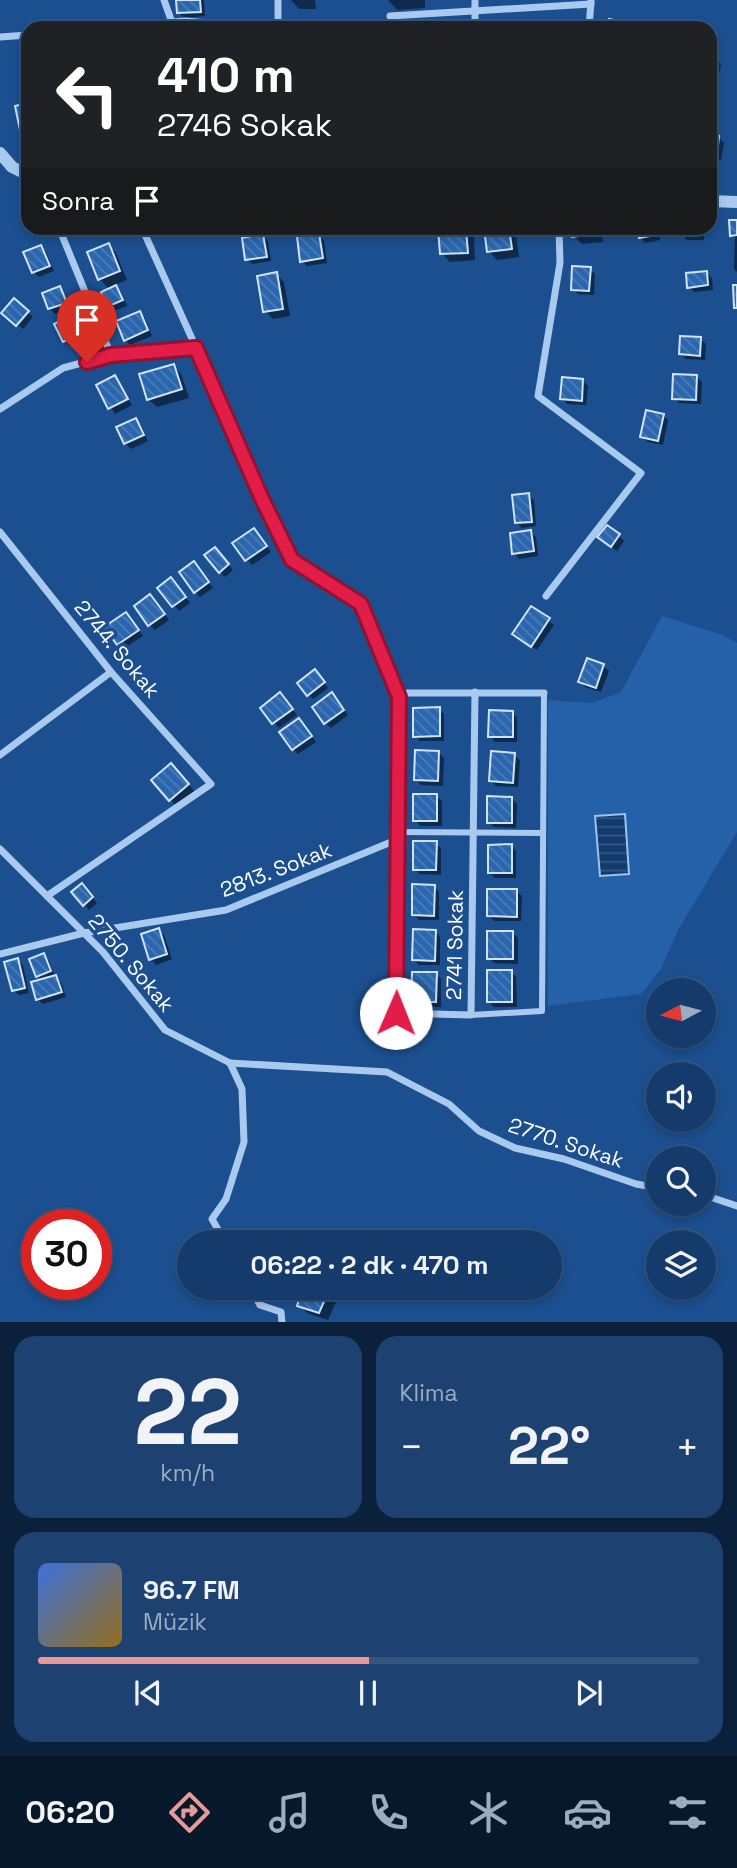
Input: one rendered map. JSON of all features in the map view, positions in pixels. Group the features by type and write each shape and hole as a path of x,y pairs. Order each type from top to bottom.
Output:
{"street":[{"path":"164,0 172,21"},
{"path":"278,0 278,21"},
{"path":"475,0 475,21"},
{"path":"390,16 591,2 590,21"},
{"path":"0,37 21,36"},
{"path":"0,153 12,167 21,172"},
{"path":"717,201 737,202"},
{"path":"62,235 111,355"},
{"name":"2741 Sokak","path":"145,235 292,560 361,604 399,697 396,1013 471,1015 474,692"},
{"path":"546,596 641,473 538,396 560,262 559,235"},
{"path":"0,409 63,368 111,355 196,348"},
{"name":"2744. Sokak","path":"0,532 111,672 211,784 47,896"},
{"path":"0,755 111,672"},
{"path":"397,694 544,692 542,1011 471,1015"},
{"path":"396,836 543,833"},
{"name":"2813. Sokak","path":"0,954 84,933 226,910 396,836"},
{"name":"2750. Sokak","path":"0,849 103,952 165,1030 230,1063"},
{"path":"218,1230 212,1219 226,1199 244,1142 242,1089 230,1063"},
{"name":"2770. Sokak","path":"230,1063 387,1072 449,1104 479,1131 515,1148 564,1159 646,1186"},
{"path":"716,1199 737,1206"},
{"path":"258,1300 260,1304 281,1312 282,1322"}],"shaded area":[{"path":"662,616 723,635 737,643 737,832 678,930 661,969 654,978 646,978 646,988 641,994 548,1006 548,700 592,703 621,692"},
{"path":"625,814 629,874 600,876 595,816"}],"building":[{"path":"176,0 200,0 201,12 177,13"},
{"path":"21,105 20,130 15,106"},
{"path":"729,220 737,220 737,235 730,236"},
{"path":"263,235 267,257 245,260 242,238"},
{"path":"319,235 323,258 300,262 297,236"},
{"path":"439,235 467,235 468,253 440,254"},
{"path":"485,235 510,235 512,249 487,252"},
{"path":"109,243 120,271 98,280 87,252"},
{"path":"41,245 50,266 32,273 23,252"},
{"path":"572,266 591,267 589,291 571,290"},
{"path":"707,271 708,285 687,288 686,273"},
{"path":"277,272 283,309 263,312 257,276"},
{"path":"116,285 123,300 107,307 101,292"},
{"path":"733,285 737,285 737,308 734,308"},
{"path":"60,286 67,303 48,309 42,293"},
{"path":"14,298 29,311 16,326 1,313"},
{"path":"140,311 148,330 124,341 116,321"},
{"path":"72,315 81,333 63,342 54,324"},
{"path":"680,336 701,337 700,356 679,354"},
{"path":"174,364 182,389 147,400 139,374"},
{"path":"673,374 697,375 696,400 672,399"},
{"path":"115,375 128,399 108,409 96,385"},
{"path":"562,377 583,379 582,401 560,399"},
{"path":"646,410 664,414 658,441 640,437"},
{"path":"136,418 144,435 124,444 116,427"},
{"path":"529,493 532,522 515,523 512,495"},
{"path":"607,525 620,534 611,547 597,537"},
{"path":"254,528 267,546 245,561 232,543"},
{"path":"531,530 534,551 512,554 510,533"},
{"path":"215,547 229,564 219,573 204,555"},
{"path":"194,561 209,582 194,593 179,572"},
{"path":"171,577 186,597 172,607 157,588"},
{"path":"150,594 165,614 148,626 134,606"},
{"path":"531,606 550,618 531,647 512,634"},
{"path":"126,612 139,630 117,645 104,627"},
{"path":"587,658 604,664 596,688 578,682"},
{"path":"315,669 325,682 307,696 297,683"},
{"path":"280,692 293,709 272,724 260,708"},
{"path":"332,692 344,710 324,724 312,707"},
{"path":"440,707 440,736 413,737 413,708"},
{"path":"489,710 513,711 513,737 488,737"},
{"path":"299,718 312,736 292,750 279,732"},
{"path":"415,750 439,751 438,781 414,780"},
{"path":"491,751 515,753 513,783 489,781"},
{"path":"171,763 189,784 169,801 151,780"},
{"path":"413,794 437,794 437,821 413,821"},
{"path":"487,796 512,797 512,823 487,823"},
{"path":"413,841 437,841 436,870 413,870"},
{"path":"512,844 512,873 488,873 488,845"},
{"path":"82,883 93,897 83,906 71,892"},
{"path":"412,884 435,885 434,916 412,915"},
{"path":"487,889 517,889 517,917 487,916"},
{"path":"159,928 167,954 149,960 141,934"},
{"path":"413,929 436,930 435,961 412,960"},
{"path":"487,931 513,931 513,959 487,959"},
{"path":"44,953 51,971 36,977 29,959"},
{"path":"18,958 25,988 12,991 4,962"},
{"path":"487,970 512,970 512,1002 487,1002"},
{"path":"412,972 437,972 436,1002 411,1002"},
{"path":"56,975 62,992 36,1000 31,982"},
{"path":"299,1300 325,1300 319,1313 297,1306"}],"route":[{"path":"87,362 111,355 196,348 262,499 292,560 361,604 399,697 396,1013"}]}
